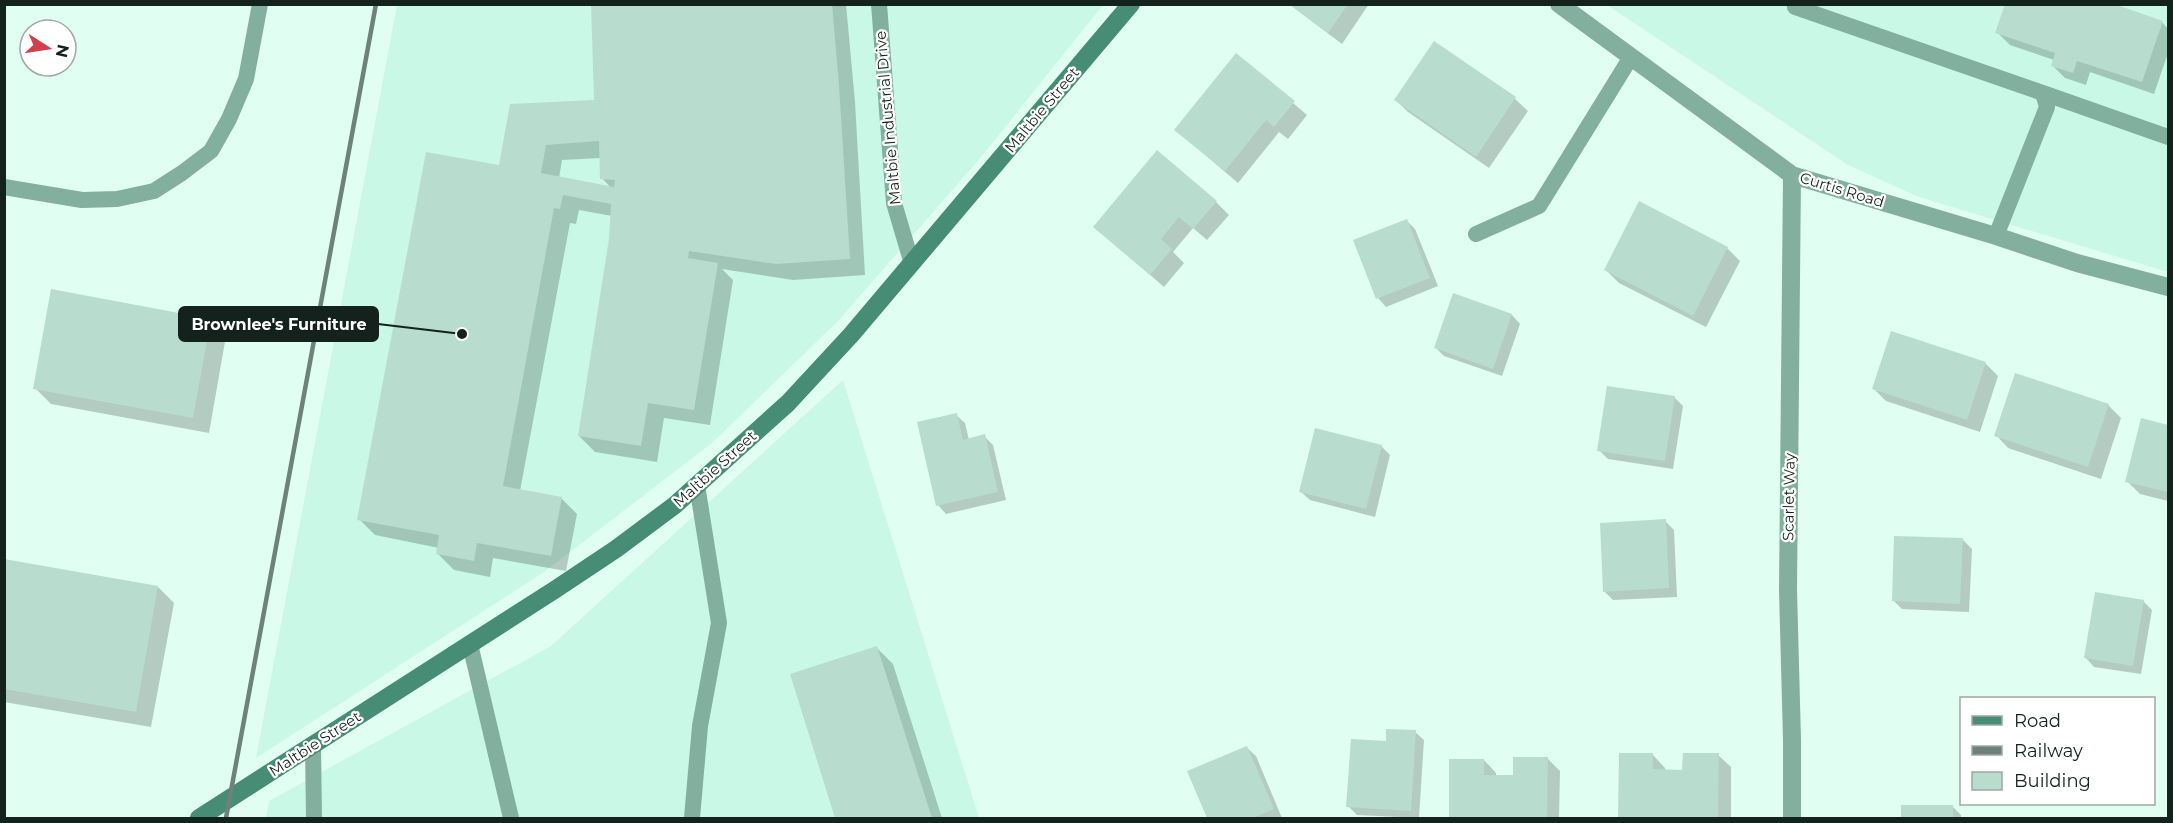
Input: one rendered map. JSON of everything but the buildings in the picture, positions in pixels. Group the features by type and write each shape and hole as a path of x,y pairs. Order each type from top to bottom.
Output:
{"street":[{"name":"Maltbie Street","path":"199,819 616,549 675,505 788,404 912,264 1131,4"},
{"name":"Curtis Road","path":"1559,4 1792,175 1996,236 2077,263 2169,287"},
{"name":"Scarlet Way","path":"1792,175 1788,590 1792,819"}],"lane":[{"path":"4,187 82,200 117,199 154,191 182,173 211,151 246,79 260,4"},
{"name":"Maltbie Industrial Drive","path":"879,4 894,203 912,264"},
{"path":"1795,7 2169,137"},
{"path":"1476,234 1539,206 1631,57"},
{"path":"1996,236 2047,107 2043,93"},
{"path":"692,819 700,726 719,623 697,485"},
{"path":"470,644 509,818"},
{"path":"313,746 314,819"}],"shaded area":[{"path":"397,5 1103,5 982,156 838,321 712,443 544,572 256,758"},
{"path":"1607,5 2168,5 2168,272 1919,197 1848,165"},
{"path":"843,380 979,818 266,818 269,801 551,646"}],"railway":[{"path":"226,818 376,4"}],"place":[{"name":"Brownlee's Furniture","path":"462,334"}]}
